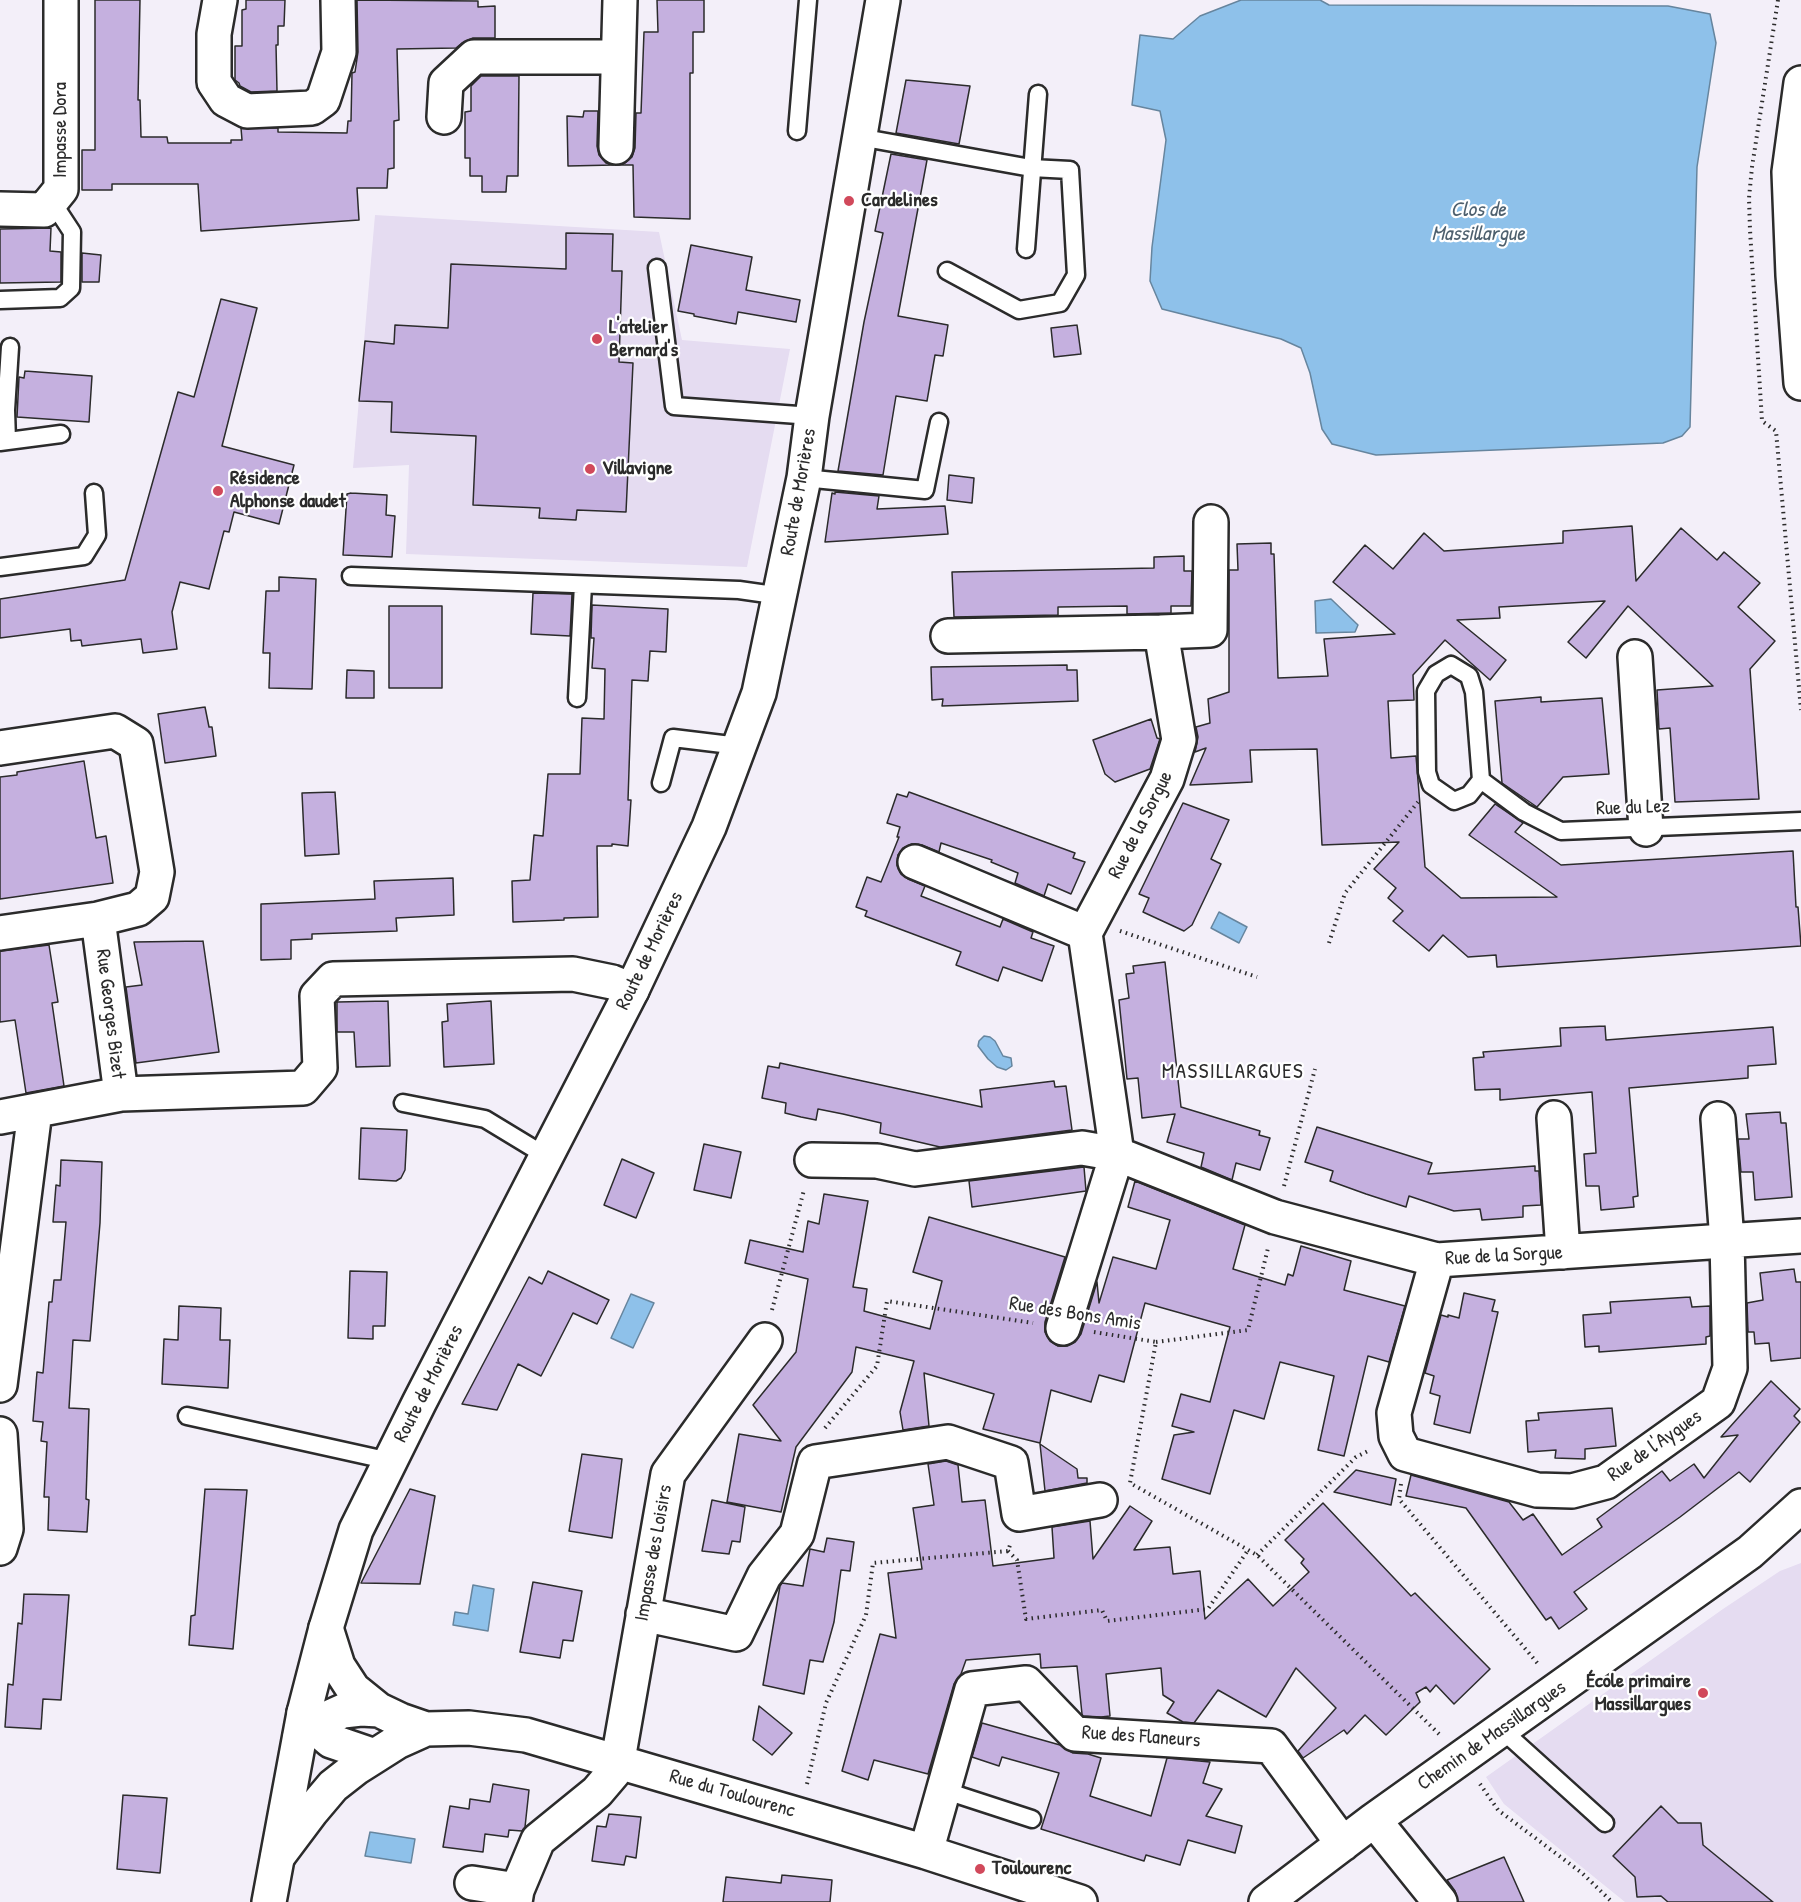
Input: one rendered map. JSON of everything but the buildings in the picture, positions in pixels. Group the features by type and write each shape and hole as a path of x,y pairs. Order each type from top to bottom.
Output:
{"street":[{"name":"Impasse Dora","path":"0,209 44,210 61,189 61,0"},
{"path":"220,0 214,34 214,82 226,100 247,111 312,108 323,100 339,52 338,0"},
{"path":"616,147 620,0"},
{"name":"Route de Morières","path":"269,1902 326,1628 356,1530 632,990 709,827 759,693 804,478 812,416 883,0"},
{"path":"444,117 446,83 474,57 618,57"},
{"path":"1800,99 1789,172 1793,275 1801,383"},
{"path":"948,636 1210,630 1211,522"},
{"name":"Rue de la Sorgue","path":"1088,927 1167,779 1179,740 1161,632"},
{"path":"1635,657 1646,829"},
{"path":"0,748 115,731 136,744 157,872 152,897 138,909 98,919 0,933"},
{"path":"915,862 1088,927 1117,1154 1063,1328"},
{"name":"Rue Georges Bizet","path":"0,1118 121,1094 98,919"},
{"path":"121,1094 303,1088 320,1068 317,996 333,979 573,974 612,982 632,990"},
{"path":"0,1385 35,1111"},
{"path":"1554,1118 1563,1252"},
{"name":"Rue de l'Aygues","path":"1400,1445 1537,1490 1572,1491 1606,1482 1718,1402 1730,1368 1727,1240 1718,1119"},
{"name":"Rue de la Sorgue","path":"812,1160 877,1161 915,1168 1082,1148 1117,1154 1275,1217 1437,1260 1801,1236"},
{"path":"1400,1445 1394,1413 1437,1260"},
{"name":"Impasse des Loisirs","path":"618,1760 668,1474 765,1340"},
{"path":"0,1434 6,1529 0,1548"},
{"path":"643,1614 736,1634 764,1576 797,1534 815,1462 948,1442 1011,1463 1020,1514 1100,1500"},
{"name":"Chemin de Massillargues","path":"1266,1902 1462,1756 1750,1552 1801,1506"},
{"name":"Chemin de Massillargues","path":"1750,1552 1801,1539"},
{"name":"Rue du Toulourenc","path":"326,1628 338,1666 353,1689 379,1710"},
{"name":"Rue des Flaneurs","path":"926,1852 972,1689 1026,1683 1075,1734 1271,1746 1343,1844"},
{"name":"Rue du Toulourenc","path":"305,1725 343,1711 361,1708 379,1710 426,1729 469,1728 526,1735 800,1814 1080,1902"},
{"path":"305,1725 331,1741 375,1756"},
{"name":"Route de Morières","path":"278,1856 333,1786 397,1742 426,1729"},
{"path":"472,1883 516,1896 538,1840 597,1792 614,1772 618,1760"},
{"path":"1374,1820 1440,1902"}],"lane":[{"path":"797,131 808,0"},
{"path":"1026,249 1038,94"},
{"path":"859,137 1031,168 1070,170 1076,274 1060,303 1019,310 947,271"},
{"path":"0,300 60,298 71,288 72,232 51,200"},
{"path":"657,268 674,405 812,416"},
{"path":"10,347 3,442 61,434"},
{"path":"804,478 925,490 939,422"},
{"path":"0,567 84,556 97,535 94,493"},
{"path":"351,576 739,590 781,596"},
{"path":"577,698 583,585"},
{"path":"1451,665 1469,676 1474,692 1481,780 1469,795 1454,801 1431,785 1427,772 1426,691 1436,674 1451,665"},
{"path":"661,783 673,738 739,746"},
{"name":"Rue du Lez","path":"1481,780 1524,812 1561,831 1801,821"},
{"path":"404,1103 485,1119 546,1156"},
{"path":"187,1416 390,1461"},
{"path":"1501,1729 1605,1823"},
{"path":"943,1790 1032,1819"}],"path":[{"path":"1329,943 1346,892 1431,785"},
{"path":"1088,927 1257,977"},
{"path":"765,1340 812,1160"},
{"name":"Rue des Bons Amis","path":"815,1462 818,1437 877,1366 887,1301 1156,1342 1130,1483 1257,1555 1462,1756 1498,1810 1582,1873 1612,1902"},
{"path":"1257,1555 1356,1457 1400,1445 1399,1499 1559,1689"},
{"path":"1008,1551 1020,1514"},
{"path":"1008,1551 1017,1560 1026,1619 1102,1610 1107,1621 1208,1609 1248,1550"},
{"path":"800,1814 826,1703 866,1615 873,1563 1008,1551"}],"shaded area":[{"path":"375,215 659,232 682,340 790,349 747,567 406,554 409,465 353,468"},
{"name":"École primaire Massillargues","path":"1801,1563 1801,1902 1625,1902 1504,1804 1486,1777 1723,1609 1780,1571"}],"water":[{"name":"Clos de Massillargue","path":"1241,0 1320,0 1329,5 1668,6 1710,14 1716,43 1697,167 1690,427 1682,436 1663,443 1376,455 1332,444 1322,429 1310,373 1301,348 1281,339 1162,309 1150,281 1152,247 1166,140 1160,111 1132,105 1140,35 1173,39 1200,16"},
{"path":"1331,599 1358,625 1355,632 1316,633 1315,601"},
{"path":"1219,912 1247,927 1239,943 1211,928"},
{"path":"984,1036 995,1041 1003,1056 1011,1058 1012,1066 1006,1070 997,1067 988,1059 978,1046"},
{"path":"631,1294 654,1303 633,1348 611,1338"},
{"path":"473,1585 494,1589 488,1631 453,1625 455,1612 468,1614"},
{"path":"370,1832 415,1839 411,1863 365,1856"}],"place":[{"name":"Cardelines","path":"849,201"},
{"name":"L'atelier Bernard's","path":"597,339"},
{"name":"Villavigne","path":"590,469"},
{"name":"Résidence Alphonse daudet","path":"218,491"},
{"name":"École primaire Massillargues","path":"1703,1693"},
{"name":"Toulourenc","path":"980,1869"}],"district":[{"name":"MASSILLARGUES","path":"1233,1072"}]}
